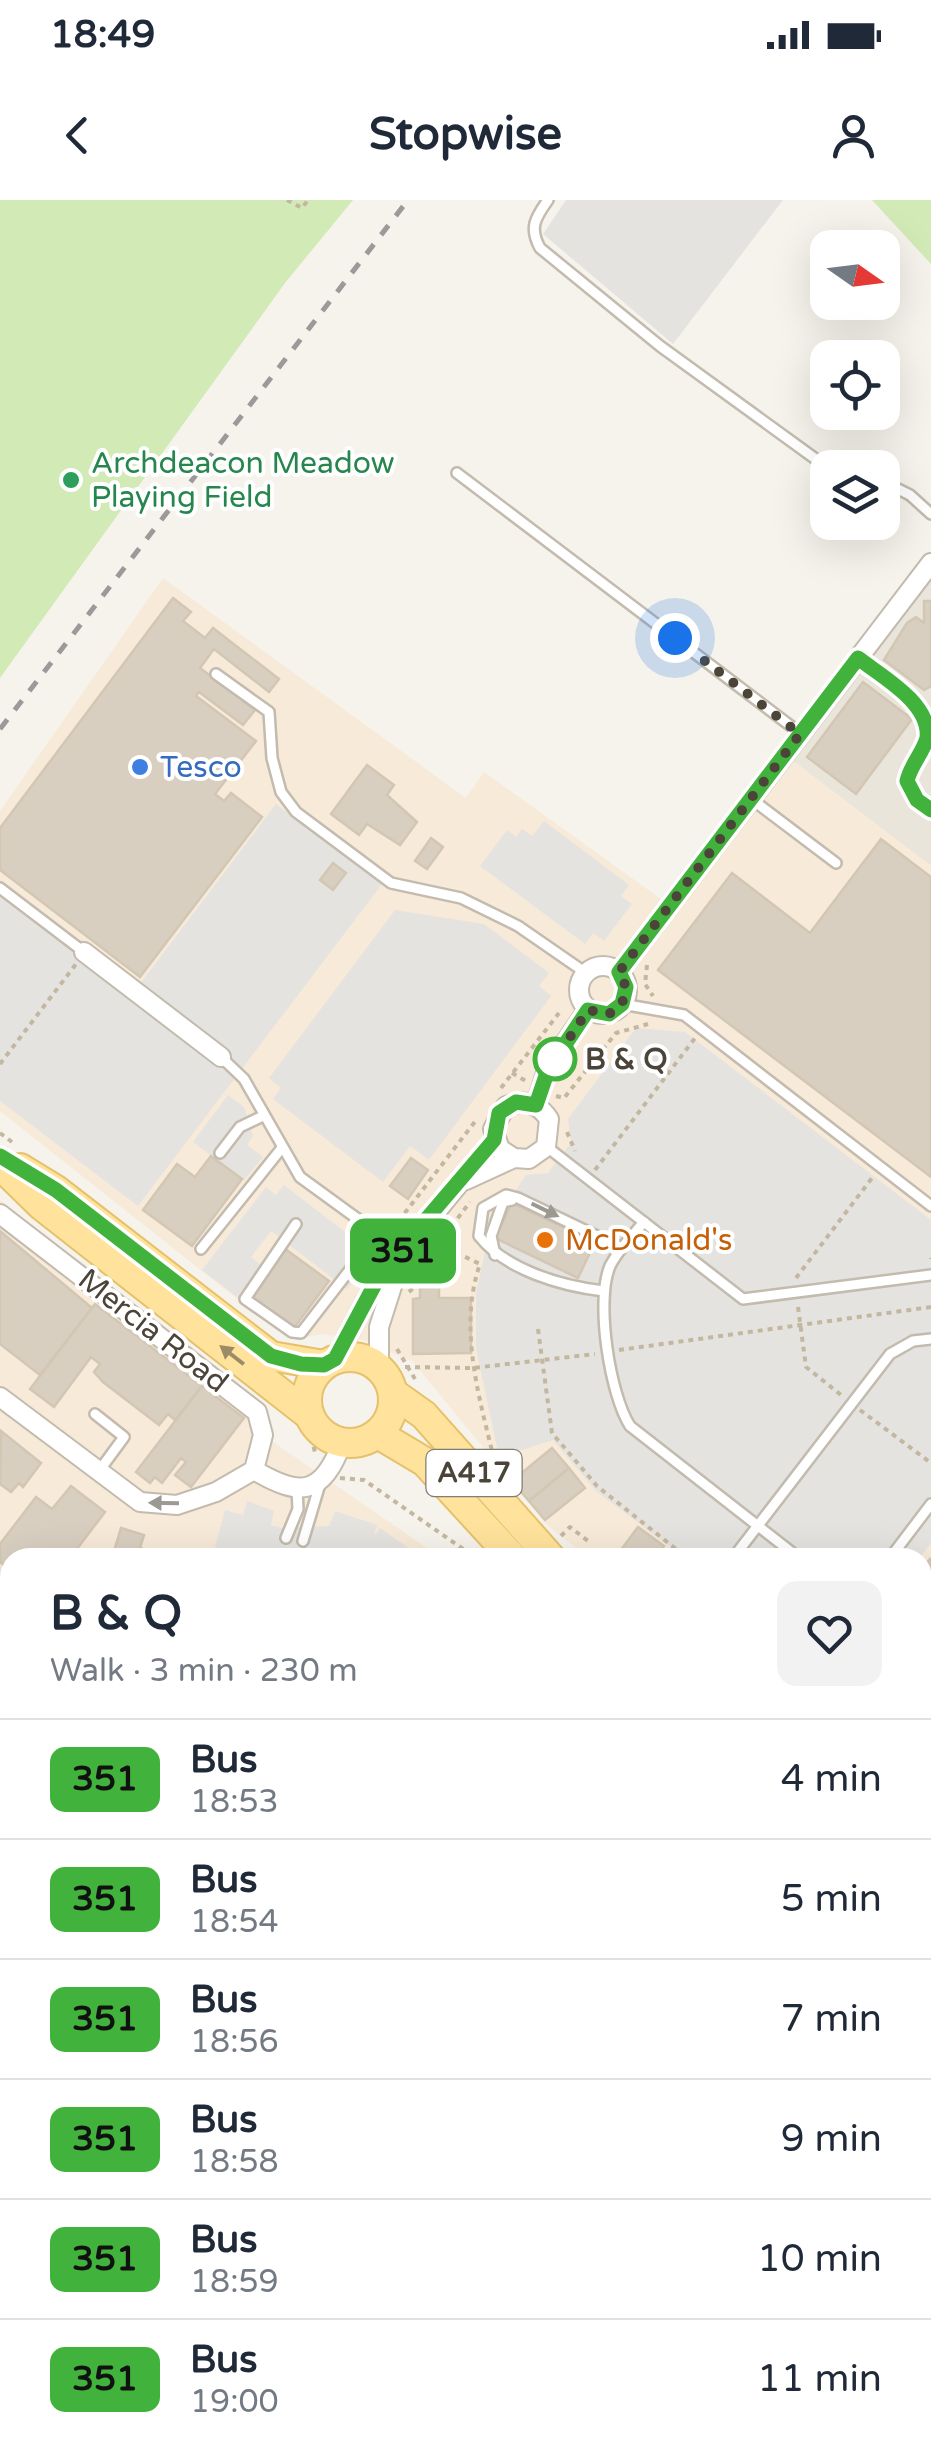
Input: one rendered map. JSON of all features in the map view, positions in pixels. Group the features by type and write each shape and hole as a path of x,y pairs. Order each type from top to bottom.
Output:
{"main road":[{"name":"A417","path":"0,1156 56,1190 271,1356 330,1362 360,1358 393,1376 542,1548"},
{"path":"0,1165 42,1206 309,1415 327,1438 342,1443 366,1441 378,1434 392,1412 393,1376"},
{"path":"309,1415 309,1385 330,1362"},
{"name":"A417","path":"378,1434 425,1462 504,1548"}],"street":[{"path":"619,972 931,563"},
{"path":"84,952 221,1056"},
{"path":"601,966 619,972 626,987 622,1004 609,1014 588,1010 578,992 586,973 601,966"},
{"path":"461,1182 514,1158 529,1159 546,1147 549,1119 538,1098 548,1070 588,1010"},
{"path":"330,1362 382,1271 494,1140 495,1119 506,1106 538,1098"},
{"path":"494,1140 514,1158"},
{"name":"Mercia Road","path":"0,1214 257,1412 263,1435 254,1470"},
{"path":"393,1376 379,1327 402,1252"},
{"path":"0,1397 140,1502 177,1505 216,1492 254,1470 297,1488 326,1478 342,1443"}],"lane":[{"path":"548,200 534,220 533,235 540,248 660,346 810,455"},
{"path":"457,473 800,734"},
{"path":"900,489 931,514"},
{"path":"858,658 922,708 928,720 924,746 907,781 917,800 931,810"},
{"path":"216,674 269,712 272,758 281,792 296,812 391,883 461,898 518,926 586,973"},
{"path":"750,798 836,862"},
{"path":"0,888 84,952"},
{"path":"622,1004 684,1015 931,1206"},
{"path":"221,1056 244,1080 300,1176 402,1252"},
{"path":"220,1153 240,1127 263,1116"},
{"path":"546,1147 743,1299 931,1276"},
{"path":"200,1249 281,1149"},
{"path":"604,1291 580,1288 496,1258 478,1236 484,1208 506,1195 518,1198 622,1248"},
{"path":"496,1258 491,1236 503,1202 518,1198"},
{"path":"644,1222 610,1266 604,1291 616,1403 630,1426 787,1548"},
{"path":"296,1224 244,1299 292,1332 301,1333 352,1268"},
{"path":"740,1548 890,1354 913,1341 931,1339"},
{"path":"95,1414 124,1437 99,1471"},
{"path":"303,1541 326,1478"},
{"path":"286,1538 298,1509 297,1488"},
{"path":"898,1548 931,1504"}],"path":[{"path":"288,200 302,208 308,200"},
{"path":"0,1064 84,952"},
{"path":"512,1073 538,1098 564,1101 616,1034 649,1024 654,992 648,990 644,976 654,952"},
{"path":"492,1099 559,1013"},
{"path":"588,1179 702,1030"},
{"path":"373,1230 382,1217 401,1218 483,1112"},
{"path":"565,1124 580,1157"},
{"path":"588,1163 596,1169"},
{"path":"880,1167 794,1281 806,1367 931,1463"},
{"path":"438,1244 480,1264 472,1288 473,1368 498,1475"},
{"path":"393,1376 545,1361 931,1306"},
{"path":"538,1329 552,1434 597,1486 674,1548"},
{"path":"326,1478 364,1480 462,1548"}],"shaded area":[{"path":"566,200 783,200 673,344 543,234"},
{"path":"931,568 931,866 784,754"},
{"path":"163,578 466,798 484,772 668,904 784,754 931,866 931,1548 576,1548 546,1524 413,1362 364,1340 323,1334 299,1338 265,1321 0,1111 0,811"},
{"path":"276,804 382,884 138,1206 0,1101 0,884 137,988"},
{"path":"544,821 629,885 621,896 632,904 604,941 593,933 585,944 480,866 507,830 516,837 522,829 532,836"},
{"path":"395,910 484,924 549,973 539,986 551,996 429,1160 410,1146 383,1182 273,1099 281,1088 269,1078"},
{"path":"636,1028 685,1032 931,1220 931,1543 927,1548 672,1548 596,1491 553,1440 499,1457 476,1348 476,1294 493,1225 526,1175 548,1173 571,1143 568,1119"},
{"path":"228,1095 244,1107 253,1136 247,1145 263,1157 244,1180 193,1142"},
{"path":"284,1185 358,1242 351,1253 366,1264 347,1289 271,1231 251,1257 261,1265 237,1297 202,1270 266,1187 276,1195"},
{"path":"0,1200 266,1405 273,1442 427,1548 0,1548"},
{"path":"247,1501 274,1511 271,1525 329,1526 335,1511 377,1525 374,1536 380,1528 408,1548 215,1547 225,1510 243,1515"}],"green space":[{"name":"Archdeacon Meadow Playing Field","path":"0,200 353,200 285,283 0,678"},
{"path":"872,200 931,200 931,264 900,230"}],"building":[{"name":"Tesco","path":"173,598 191,612 183,621 205,638 213,628 279,679 269,692 214,649 200,668 255,710 243,725 199,692 196,696 256,741 215,794 224,801 231,793 262,817 140,977 0,870 0,828"},
{"path":"924,601 931,601 931,686 924,690 884,660 907,623 916,617 924,623"},
{"path":"863,682 912,719 856,794 807,757"},
{"path":"367,765 394,785 387,795 417,822 400,845 367,824 359,835 331,814"},
{"path":"431,838 443,847 427,869 415,861"},
{"path":"881,839 931,877 931,1177 658,970 732,873 810,933"},
{"path":"333,863 346,873 333,890 320,880"},
{"path":"211,1156 242,1179 192,1246 143,1210 177,1164 195,1177"},
{"path":"411,1158 428,1170 408,1199 390,1186"},
{"name":"McDonald's","path":"512,1203 595,1242 578,1278 495,1238"},
{"path":"0,1231 92,1308 40,1375 0,1344"},
{"path":"284,1248 329,1281 294,1328 249,1295"},
{"path":"439,1287 439,1298 471,1298 471,1353 413,1354 413,1299 420,1298 420,1288"},
{"path":"95,1304 202,1386 175,1420 168,1414 159,1425 103,1382 94,1372 100,1364 91,1357 54,1407 30,1389"},
{"path":"202,1386 244,1418 191,1487 175,1475 186,1462 181,1458 162,1483 155,1477 150,1483 136,1472"},
{"path":"1,1431 41,1463 23,1487 19,1483 11,1492 0,1484"},
{"path":"552,1448 569,1468 529,1501 512,1481"},
{"path":"569,1468 585,1488 545,1520 529,1501"},
{"path":"71,1486 105,1512 78,1548 0,1548 36,1497 52,1509"},
{"path":"638,1527 664,1546 662,1548 622,1548"},
{"path":"121,1528 144,1535 140,1548 115,1548"}],"railway":[{"path":"0,729 408,200"}],"bus line":[{"name":"351","path":"0,1156 56,1190 271,1356 324,1365 335,1359 382,1271 494,1140 499,1113 516,1102 536,1105 548,1070 588,1010 609,1014 622,1004 626,987 619,972 858,658 922,708 928,720 929,732 907,781 917,800 931,810"}],"place":[{"name":"Archdeacon Meadow Playing Field","path":"71,480"},
{"name":"Tesco","path":"140,767"},
{"name":"B & Q","path":"555,1059"},
{"name":"McDonald's","path":"545,1240"}],"route":[{"path":"555,1059 548,1070 588,1010 609,1014 622,1004 626,987 619,972 800,734 675,638"}]}
